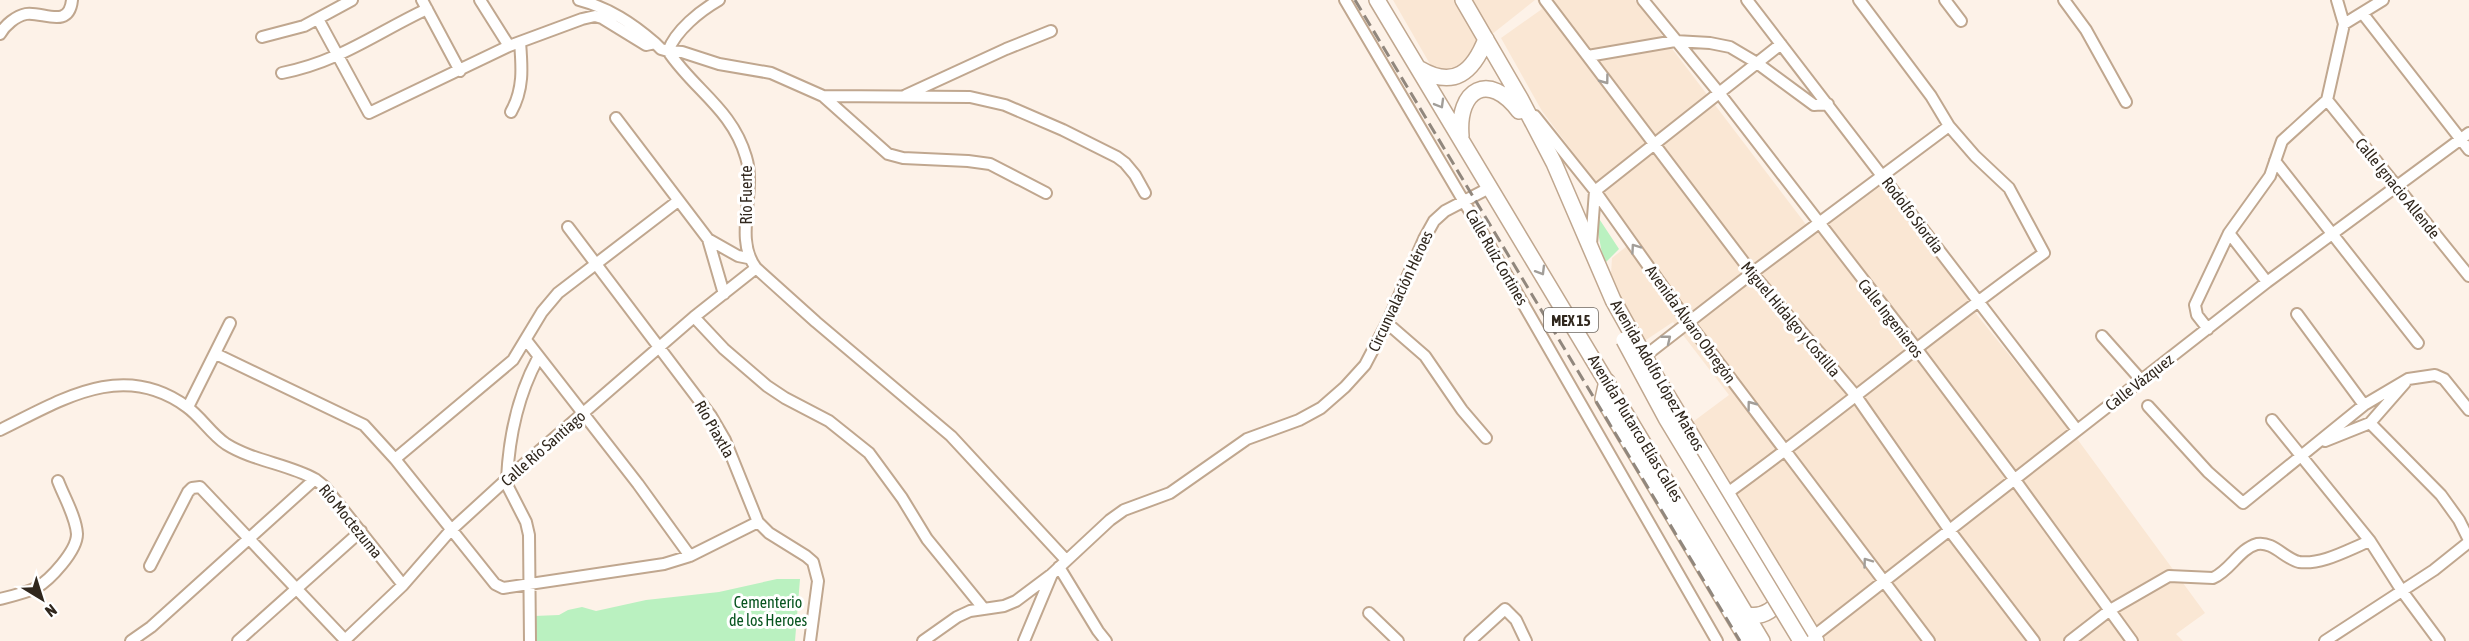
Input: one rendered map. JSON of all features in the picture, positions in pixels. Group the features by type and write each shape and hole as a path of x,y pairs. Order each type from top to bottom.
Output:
{"highway":[{"name":"Avenida Plutarco Elías Calles","path":"1377,0 1762,641"},
{"name":"Avenida Álvaro Obregón","path":"1463,0 1520,98"},
{"path":"1420,69 1434,77 1457,76 1473,65 1486,39"},
{"path":"1461,139 1460,117 1464,104 1472,95 1481,90 1490,89 1501,93 1507,97 1528,124 1554,176 1569,196"},
{"name":"Avenida Adolfo López Mateos","path":"1520,98 1569,196 1613,300 1726,494 1784,588 1810,639"},
{"path":"1613,300 1624,340 1666,418 1810,639"},
{"path":"1607,381 1613,400 1751,641"},
{"path":"1607,381 1603,399 1751,641"},
{"path":"1748,615 1760,615 1770,610 1780,600 1784,588"}],"street":[{"path":"0,34 14,20 26,14 55,18 62,16 71,6 72,0"},
{"path":"262,38 291,31 352,0"},
{"path":"480,0 514,44 523,72 516,103 511,112"},
{"path":"579,0 599,3 619,15 655,43"},
{"path":"719,0 685,27 668,51 682,52 719,64 771,73 823,96 888,154 903,158 990,164 1046,193"},
{"name":"Calle Ruíz Cortines","path":"1345,0 1464,200 1717,641"},
{"name":"Miguel Hidalgo y Costilla","path":"1545,0 1752,273 1856,396 1950,531 2034,641"},
{"name":"Calle Ingenieros","path":"1643,0 1720,94 1818,224 1916,348 2132,641"},
{"path":"1726,494 1786,451 1977,300 2044,253 2009,188 1975,156 1949,126 1931,96 1859,0"},
{"path":"1945,0 1961,21"},
{"path":"2064,0 2086,30 2126,102"},
{"path":"2208,329 2197,315 2195,305 2229,233 2263,189 2282,141 2327,100 2344,24 2337,0"},
{"path":"2344,24 2383,0"},
{"name":"Rodolfo Siordia","path":"1752,2 1781,44 2077,430"},
{"path":"282,73 311,67 339,56 425,4 460,71"},
{"path":"2363,14 2465,136 2469,150"},
{"name":"Río Fuerte","path":"339,56 369,113 514,44 594,16 611,22 646,45 655,43 661,49 668,51 726,116 741,143 750,176 746,239 748,258"},
{"path":"318,19 339,56"},
{"path":"903,97 1006,49 1051,31"},
{"path":"1588,57 1675,41 1710,42 1730,47 1758,63 1814,105 1828,104"},
{"path":"1591,245 1594,191 1781,44"},
{"path":"823,96 970,97 1018,110 1117,157 1130,169 1145,193"},
{"name":"Avenida Álvaro Obregón","path":"1520,98 1594,191 1688,322 1882,582 1929,641"},
{"name":"Calle Ignacio Allende","path":"2327,100 2469,276"},
{"path":"616,118 708,239 724,294"},
{"path":"1645,356 1949,126"},
{"name":"Calle Vázquez","path":"1810,639 2267,282 2465,136"},
{"path":"2275,161 2418,343"},
{"name":"Circunvalación Héroes","path":"923,641 957,617 970,611 1004,606 1016,601 1124,510 1170,493 1247,440 1299,420 1321,408 1365,365 1434,221 1464,200 1491,187"},
{"path":"395,459 513,360 550,302 678,201"},
{"name":"Río Piaxtla","path":"568,227 711,416 725,440 758,522 783,544 813,562 818,581 810,641"},
{"path":"2229,233 2267,282"},
{"path":"708,239 738,256 748,258 756,268 951,436 1059,567 1106,641"},
{"name":"Calle Río Santiago","path":"345,641 403,585 450,531 506,480 694,317 756,268"},
{"path":"2297,314 2364,405"},
{"path":"694,317 724,349 767,386 829,421 869,453 902,498 927,539 984,609"},
{"path":"1387,322 1425,356 1462,410 1486,438"},
{"path":"188,407 230,323"},
{"path":"2102,336 2142,381"},
{"path":"526,340 690,556"},
{"path":"216,354 364,425 395,459 450,531 495,584 503,588 664,564 690,556 758,522"},
{"path":"530,641 529,535 526,522 506,480 508,454 516,417 526,380 538,358"},
{"path":"2148,406 2208,472 2242,503 2364,405 2408,379 2435,375 2444,379 2469,410"},
{"path":"2319,443 2370,423 2408,379"},
{"name":"Río Moctezuma","path":"0,430 68,396 96,388 123,385 146,387 165,393 188,407 226,444 315,479 361,531 403,585"},
{"path":"2272,420 2370,541 2402,591 2439,641"},
{"path":"2325,641 2434,570 2469,541 2459,520 2442,495 2370,423"},
{"path":"131,641 151,627 315,479"},
{"path":"0,599 36,588 49,579 75,543 77,535 75,526 58,481"},
{"path":"150,566 188,492 196,487 204,490 345,641"},
{"path":"238,641 361,531"},
{"path":"2070,641 2110,610 2169,576 2213,578 2254,545 2265,544 2290,559 2311,562 2334,556 2370,541"},
{"path":"1024,641 1059,567"},
{"path":"1470,641 1505,609 1516,620 1526,641"},
{"path":"1369,613 1398,641"}],"shaded area":[{"path":"1393,0 1535,0 1477,46 1472,65 1453,73 1434,71"},
{"path":"1537,0 1635,0 1814,235 1882,185 1968,299 1977,315 2078,440 2205,613 2176,634 2183,641 1824,641 1690,424 1729,395 1673,322 1643,342 1620,298 1611,274 1612,258 1637,238 1542,111 1501,38 1542,9"}],"green space":[{"path":"1594,211 1619,249 1604,264"},
{"name":"Cementerio de los Heroes","path":"777,579 800,579 795,641 533,641 534,616 559,615 582,607 596,611 646,600 719,592"}],"railway":[{"path":"1355,0 1740,641"}]}
